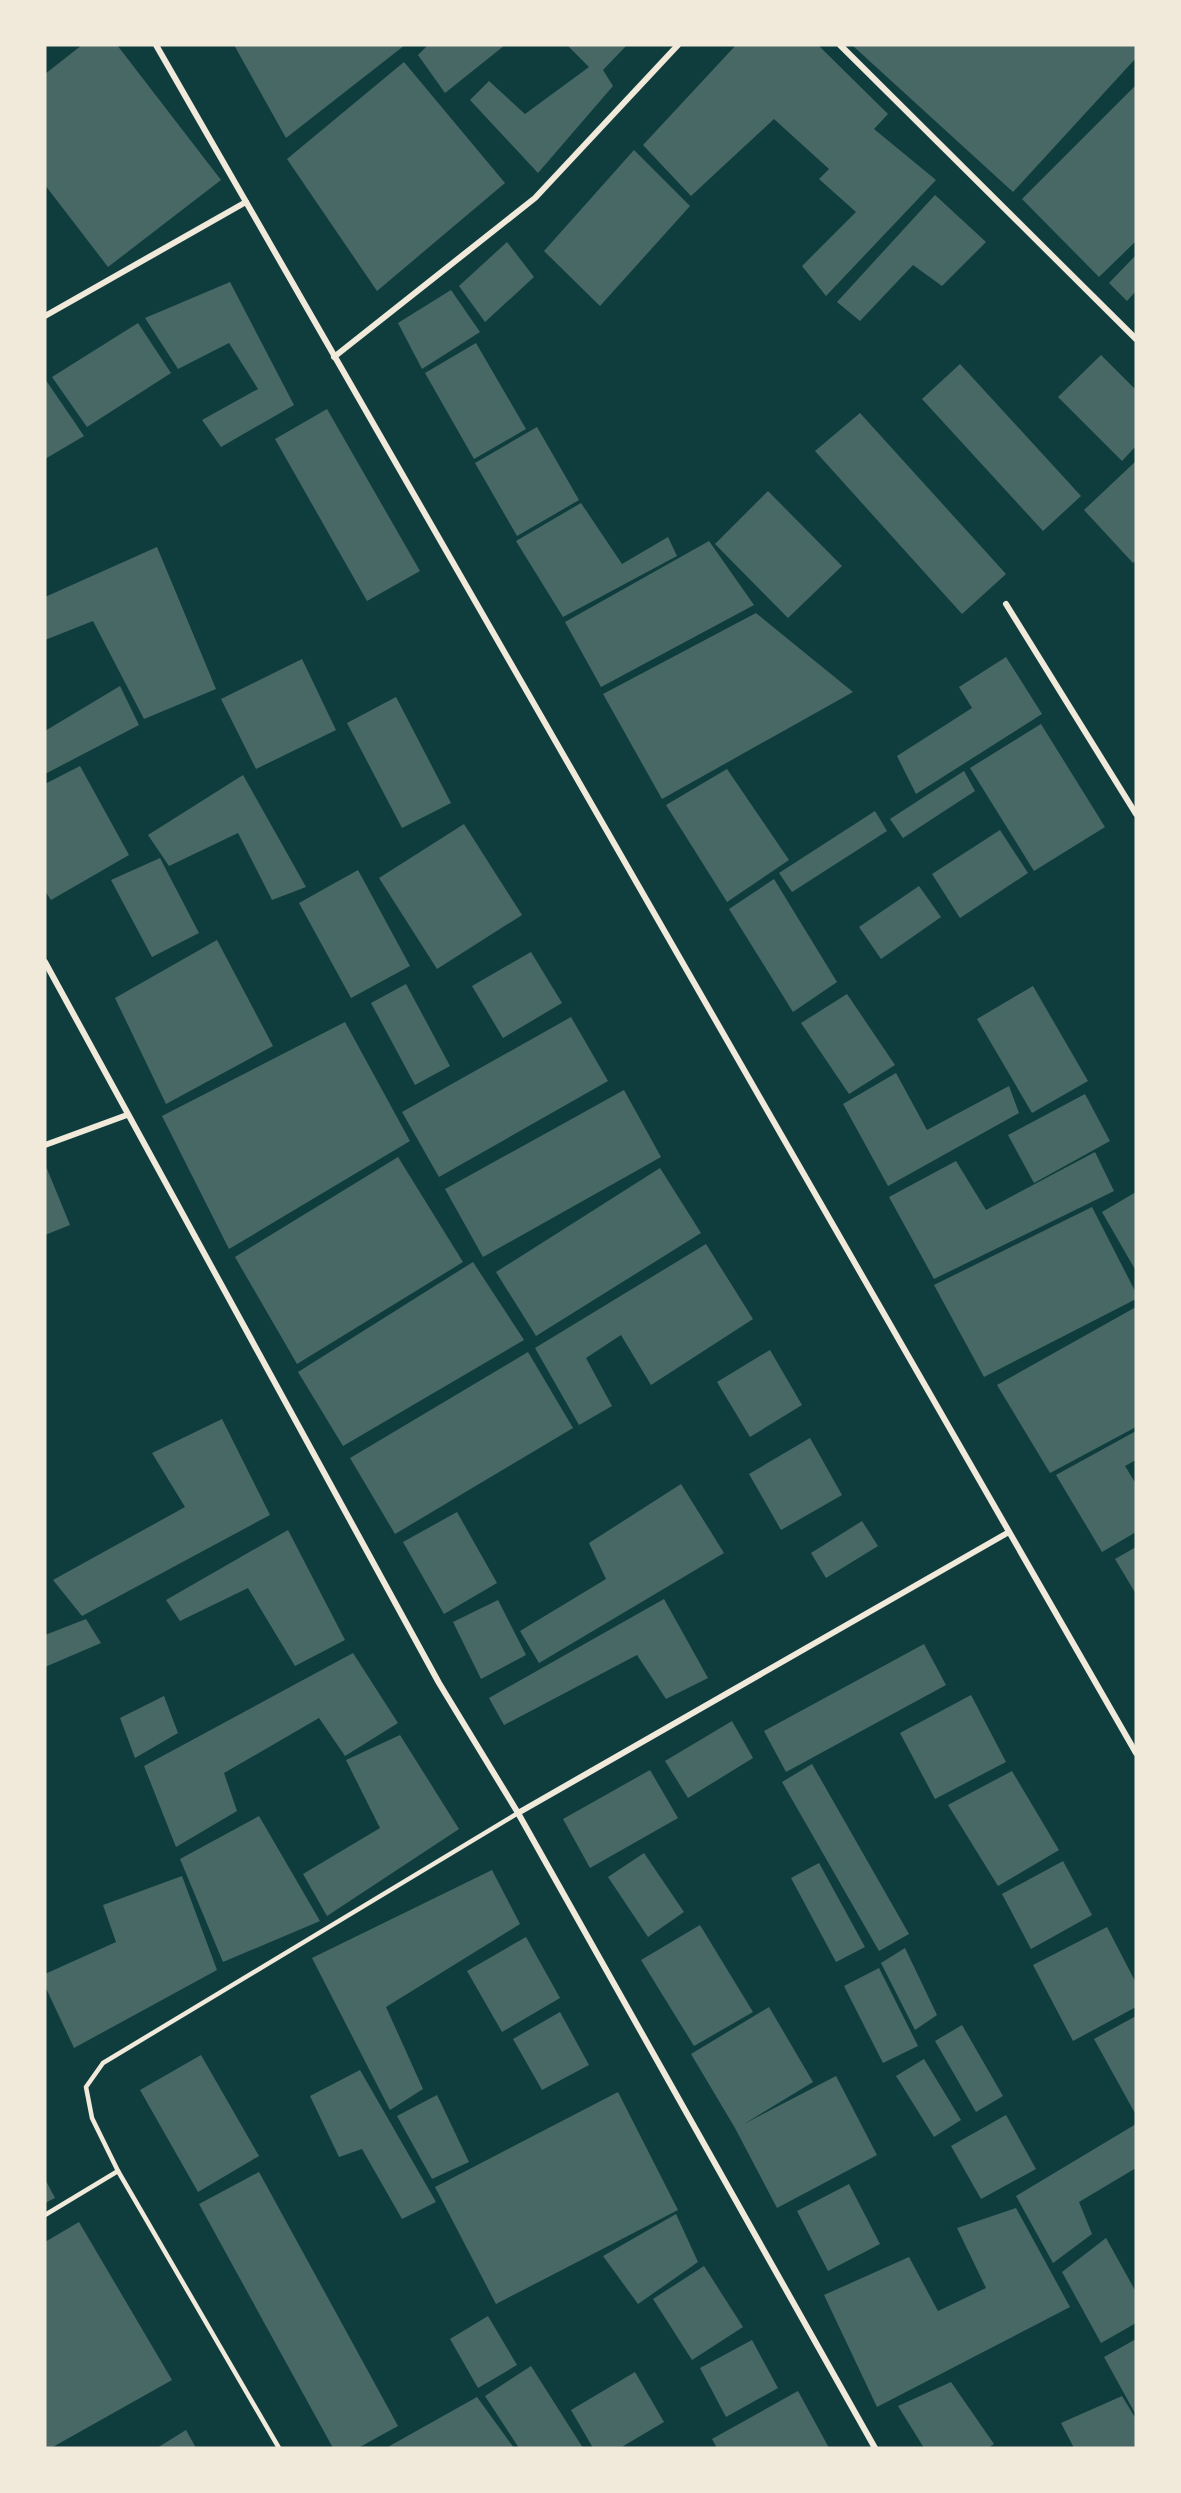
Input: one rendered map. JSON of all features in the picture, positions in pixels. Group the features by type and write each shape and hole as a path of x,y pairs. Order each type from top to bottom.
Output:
{"street":[{"path":"156,45 1136,1753"},
{"path":"334,357 535,198 678,45"},
{"path":"840,45 1136,339"},
{"path":"45,316 246,202"},
{"path":"1006,604 1136,814"},
{"path":"45,962 439,1683 518,1813 875,2448"},
{"path":"45,1145 127,1114"},
{"path":"518,1813 1009,1533"}],"lane":[{"path":"279,2448 118,2171 92,2118 86,2087 103,2063 518,1813"},
{"path":"45,2215 118,2171"}],"building":[{"path":"82,45 117,45 221,180 108,267 45,185 45,74"},
{"path":"234,45 405,45 286,138"},
{"path":"428,45 505,45 445,93 418,55"},
{"path":"567,45 627,45 603,70 613,86 538,173 470,100 489,81 525,114 589,67"},
{"path":"736,45 818,45 888,114 874,129 936,180 826,296 802,266 856,212 819,179 829,169 774,119 691,196 643,145"},
{"path":"852,45 1136,45 1136,58 1013,192"},
{"path":"404,62 505,183 377,291 287,159"},
{"path":"1136,85 1136,241 1099,277 1022,199"},
{"path":"634,150 690,206 600,306 544,251"},
{"path":"935,195 986,242 942,286 913,265 860,321 837,302"},
{"path":"507,242 534,277 485,322 459,286"},
{"path":"1136,255 1136,291 1127,301 1109,283"},
{"path":"230,282 294,405 221,447 202,420 258,389 229,343 178,369 145,318"},
{"path":"451,290 480,332 422,369 398,323"},
{"path":"138,323 171,373 87,427 52,377"},
{"path":"476,343 526,429 474,459 425,373"},
{"path":"1101,355 1136,390 1136,446 1122,461 1058,397"},
{"path":"960,364 1081,496 1043,531 922,399"},
{"path":"45,379 84,436 45,459"},
{"path":"327,409 420,571 367,601 275,439"},
{"path":"860,413 1006,574 962,614 815,451"},
{"path":"537,427 579,500 517,536 475,463"},
{"path":"1136,461 1136,560 1133,563 1084,510"},
{"path":"768,491 842,566 788,618 715,544"},
{"path":"581,503 622,564 668,537 677,556 563,617 516,541"},
{"path":"709,541 754,605 601,687 565,622"},
{"path":"157,547 216,689 144,719 93,621 45,640 45,597"},
{"path":"756,613 853,692 662,799 603,694"},
{"path":"1006,657 1042,714 916,794 897,756 972,708 959,687"},
{"path":"302,659 336,730 256,769 221,699"},
{"path":"120,686 139,725 45,774 45,731"},
{"path":"396,697 451,803 402,828 347,723"},
{"path":"1041,724 1105,827 1034,871 970,768"},
{"path":"80,766 129,855 51,900 45,891 45,784"},
{"path":"727,769 789,860 727,902 666,805"},
{"path":"964,771 975,791 903,838 890,819"},
{"path":"243,775 306,887 272,900 238,833 169,866 148,835"},
{"path":"875,811 887,831 792,892 779,873"},
{"path":"464,824 522,915 437,969 379,878"},
{"path":"1000,830 1028,873 960,918 932,874"},
{"path":"160,858 199,933 152,957 111,880"},
{"path":"358,870 410,966 351,998 299,903"},
{"path":"774,879 837,982 793,1012 729,909"},
{"path":"919,886 941,917 881,959 859,927"},
{"path":"217,940 273,1046 166,1104 115,998"},
{"path":"531,952 562,1003 503,1038 472,986"},
{"path":"406,984 450,1066 415,1085 371,1003"},
{"path":"1033,986 1088,1081 1032,1113 977,1019"},
{"path":"847,994 895,1065 849,1094 801,1023"},
{"path":"571,1017 608,1081 439,1177 402,1112"},
{"path":"345,1022 410,1141 229,1249 162,1116"},
{"path":"896,1073 927,1130 1009,1086 1019,1113 888,1186 843,1104"},
{"path":"624,1090 661,1157 483,1257 445,1189"},
{"path":"1085,1094 1110,1141 1034,1183 1008,1135"},
{"path":"1095,1152 1114,1191 934,1279 889,1197 956,1161 986,1210"},
{"path":"398,1157 463,1262 297,1364 235,1257"},
{"path":"45,1164 70,1225 45,1235"},
{"path":"660,1168 701,1233 536,1336 496,1272"},
{"path":"1136,1192 1136,1271 1102,1212"},
{"path":"1092,1207 1136,1293 1136,1299 984,1377 934,1285"},
{"path":"706,1244 753,1319 651,1385 621,1335 586,1358 612,1406 579,1425 535,1348"},
{"path":"473,1262 524,1340 343,1446 298,1372"},
{"path":"1136,1307 1136,1427 1050,1473 997,1385"},
{"path":"770,1350 802,1405 750,1437 717,1382"},
{"path":"528,1352 573,1428 395,1534 350,1458"},
{"path":"222,1419 270,1515 82,1616 53,1580 185,1507 152,1453"},
{"path":"1136,1431 1136,1460 1125,1466 1136,1484 1136,1532 1102,1552 1056,1475"},
{"path":"810,1438 842,1495 781,1530 749,1474"},
{"path":"681,1484 724,1553 539,1663 520,1631 606,1579 589,1543"},
{"path":"457,1512 497,1583 444,1614 403,1542"},
{"path":"862,1521 878,1546 826,1578 811,1553"},
{"path":"288,1530 345,1640 295,1666 248,1588 180,1621 166,1600"},
{"path":"1136,1547 1136,1594 1115,1559"},
{"path":"664,1599 708,1678 666,1699 637,1655 504,1725 489,1698"},
{"path":"498,1600 526,1655 481,1679 453,1622"},
{"path":"86,1619 101,1643 45,1667 45,1635"},
{"path":"924,1644 946,1685 786,1772 764,1731"},
{"path":"353,1653 398,1723 345,1756 319,1718 224,1773 237,1811 176,1847 144,1766"},
{"path":"971,1695 1006,1762 935,1799 900,1733"},
{"path":"164,1696 178,1733 135,1758 120,1718"},
{"path":"732,1721 753,1758 688,1798 665,1761"},
{"path":"400,1735 459,1829 327,1916 303,1874 380,1828 346,1760"},
{"path":"812,1764 909,1934 879,1951 782,1782"},
{"path":"650,1770 678,1818 590,1868 563,1819"},
{"path":"1012,1771 1059,1850 998,1886 948,1805"},
{"path":"259,1816 320,1921 223,1962 180,1859"},
{"path":"644,1853 684,1912 648,1937 608,1877"},
{"path":"1063,1861 1092,1915 1031,1949 1002,1894"},
{"path":"819,1863 865,1947 836,1962 791,1878"},
{"path":"492,1870 520,1924 386,2007 423,2089 390,2110 312,1958"},
{"path":"182,1876 217,1970 74,2048 45,1986 45,1974 116,1942 103,1905"},
{"path":"700,1925 753,2012 694,2046 641,1960"},
{"path":"1107,1927 1136,1983 1136,2007 1073,2041 1033,1965"},
{"path":"526,1937 560,1998 502,2032 467,1971"},
{"path":"905,1948 937,2015 915,2030 881,1963"},
{"path":"879,1968 918,2046 883,2063 844,1986"},
{"path":"769,2007 813,2082 744,2124 836,2076 877,2155 777,2208 735,2128 691,2054"},
{"path":"560,2012 589,2065 542,2090 513,2039"},
{"path":"1136,2016 1136,2115 1094,2039"},
{"path":"962,2025 1003,2096 976,2112 935,2041"},
{"path":"201,2055 259,2156 198,2192 140,2090"},
{"path":"924,2059 961,2120 934,2137 896,2076"},
{"path":"360,2070 436,2202 402,2219 362,2149 339,2157 310,2096"},
{"path":"618,2092 678,2210 496,2304 435,2187"},
{"path":"437,2095 469,2162 432,2179 397,2116"},
{"path":"1006,2115 1036,2169 981,2199 951,2146"},
{"path":"1136,2124 1136,2168 1079,2202 1092,2234 1053,2263 1016,2196"},
{"path":"259,2172 398,2426 358,2448 333,2448 199,2204"},
{"path":"45,2179 55,2198 45,2203"},
{"path":"849,2184 880,2244 828,2271 797,2211"},
{"path":"1016,2208 1070,2307 877,2407 824,2295 909,2257 938,2311 986,2288 957,2228"},
{"path":"676,2214 698,2262 638,2304 603,2256"},
{"path":"79,2222 172,2380 51,2448 45,2448 45,2242"},
{"path":"1106,2238 1136,2292 1136,2323 1101,2343 1062,2272"},
{"path":"704,2266 743,2327 692,2360 653,2299"},
{"path":"488,2316 517,2365 478,2388 450,2339"},
{"path":"1136,2339 1136,2415 1104,2357"},
{"path":"752,2340 778,2388 726,2417 700,2368"},
{"path":"531,2366 583,2448 519,2448 485,2396"},
{"path":"635,2372 664,2422 620,2448 593,2448 571,2410"},
{"path":"951,2382 994,2444 988,2448 924,2448 898,2406"},
{"path":"798,2391 829,2448 717,2448 712,2439"},
{"path":"1122,2396 1136,2419 1136,2448 1074,2448 1061,2423"},
{"path":"477,2397 514,2448 386,2448"},
{"path":"186,2430 196,2448 157,2448"}]}
